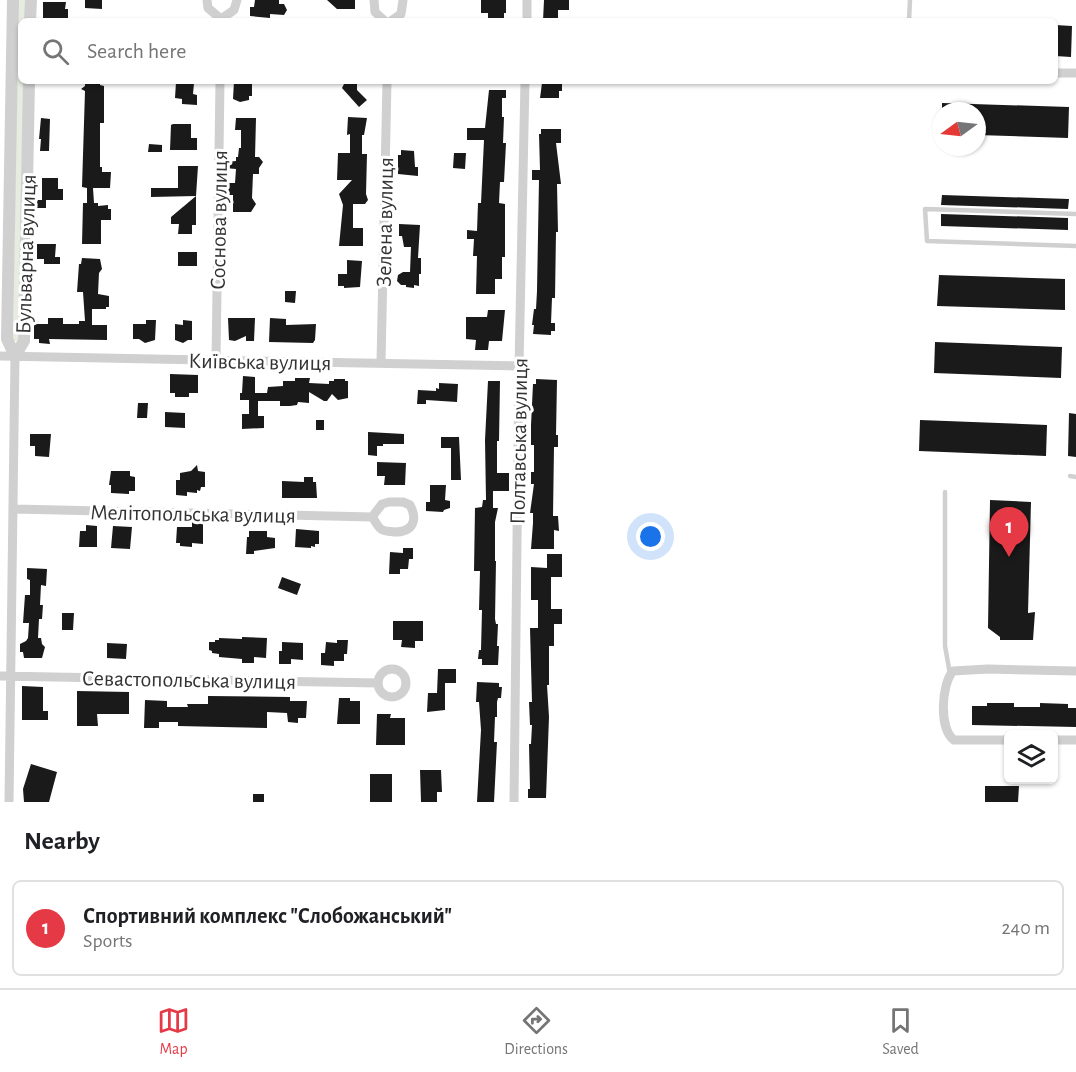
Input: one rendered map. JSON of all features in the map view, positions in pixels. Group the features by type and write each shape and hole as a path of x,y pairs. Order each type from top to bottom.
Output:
{"street":[{"name":"Бульварна вулиця","path":"13,0 16,44 8,339 15,356"},
{"path":"30,0 30,18"},
{"path":"207,0 208,8 219,18"},
{"path":"224,18 234,10 237,0"},
{"path":"374,0 375,12 382,18"},
{"path":"395,18 401,14 403,0"},
{"path":"527,0 527,18"},
{"path":"1058,73 1076,73"},
{"name":"Бульварна вулиця","path":"15,356 24,341 29,84"},
{"name":"Соснова вулиця","path":"216,360 220,84"},
{"name":"Зелена вулиця","path":"381,363 387,84"},
{"name":"Полтавська вулиця","path":"513,802 525,84"},
{"name":"Київська вулиця","path":"0,356 519,366"},
{"path":"9,802 15,356"},
{"path":"403,502 412,509 413,523 406,531 387,531 380,527 372,516 381,504 403,502"},
{"name":"Мелітопольська вулиця","path":"14,509 372,516"},
{"path":"1004,740 954,740 949,736 944,719 945,693 950,674 956,670 977,669 1076,671"},
{"name":"Севастопольська вулиця","path":"0,676 378,683"},
{"path":"1058,740 1076,740"}],"lane":[{"path":"909,18 910,0"},
{"path":"1076,213 925,209 927,241 1076,246"},
{"path":"945,492 945,646 950,674"}],"shaded area":[{"path":"17,0 26,0 26,18 18,18 18,39"},
{"path":"17,52 18,84 24,84 18,341 13,341"}],"building":[{"path":"85,0 102,0 102,9 85,8"},
{"path":"255,0 279,0 279,4 284,4 287,10 284,15 270,14 270,18 250,16 250,7 254,7"},
{"path":"327,0 355,0 355,9 337,9"},
{"path":"481,0 506,0 504,18 488,18 488,13 481,13"},
{"path":"544,0 569,0 569,10 558,10 558,18 543,18"},
{"path":"43,2 66,2 65,9 68,9 68,18 43,18"},
{"path":"1058,25 1072,26 1071,57 1058,56"},
{"path":"85,84 100,84 104,86 104,123 100,123 100,167 102,167 102,172 111,172 110,188 93,188 94,203 98,203 98,206 108,205 108,209 111,209 111,220 101,220 101,244 82,244 83,203 87,203 87,188 82,187 85,91 81,89"},
{"path":"176,84 194,84 193,94 197,95 197,105 182,104 182,99 175,98"},
{"path":"234,84 252,84 252,96 249,96 249,100 240,102 233,99"},
{"path":"344,84 357,84 357,90 367,100 359,107 342,88"},
{"path":"542,84 562,84 559,98 540,98"},
{"path":"489,90 506,90 506,98 502,98 503,143 506,143 504,182 500,182 499,203 505,204 505,257 502,257 502,279 495,279 495,294 476,294 477,256 473,256 474,239 467,239 467,230 477,231 478,203 481,203 484,140 467,140 467,128 485,128"},
{"path":"986,104 1069,107 1068,138 986,135"},
{"path":"348,117 367,118 364,135 362,135 362,154 367,154 366,194 368,200 365,204 353,204 353,228 363,228 363,246 339,246 343,205 339,194 352,180 337,180 338,153 350,153 350,134 347,135"},
{"path":"41,118 50,119 49,151 40,151"},
{"path":"236,118 256,118 255,157 259,157 263,162 259,168 259,174 253,174 252,198 256,204 251,212 233,212 233,195 226,195 226,183 235,183 236,169 225,168 226,162 236,161 239,148 241,148 241,130 235,130"},
{"path":"191,124 191,138 197,138 197,150 170,150 171,125"},
{"path":"541,129 561,129 561,143 556,143 561,184 557,184 558,232 556,232 555,298 552,298 551,323 555,323 555,331 551,331 551,335 533,334 534,325 532,325 537,291 539,180 532,180 532,170 540,170 539,134 541,134"},
{"path":"149,144 162,145 162,152 148,152"},
{"path":"401,150 414,151 418,176 398,174 398,155 401,155"},
{"path":"454,153 466,153 465,169 453,168"},
{"path":"178,166 198,166 196,196 151,197 151,188 178,188"},
{"path":"42,178 58,178 58,189 63,189 63,200 46,200 46,208 37,208 37,200 42,200"},
{"path":"942,195 1069,199 1068,209 941,205"},
{"path":"196,196 196,225 192,225 192,234 178,234 179,224 171,224 171,217"},
{"path":"941,214 1068,218 1068,230 941,226"},
{"path":"399,224 420,225 418,258 421,258 421,274 419,274 419,286 414,285 414,288 401,285 397,281 398,275 410,272 411,247 404,247 402,236 399,236"},
{"path":"37,244 56,244 55,257 60,257 60,264 44,264 44,259 37,259"},
{"path":"178,252 197,252 197,266 178,266"},
{"path":"82,258 100,259 102,269 99,273 98,294 109,296 109,307 92,309 92,325 107,325 107,340 49,339 50,344 39,343 39,339 34,339 34,324 48,324 48,318 63,318 63,324 79,324 79,321 85,321 83,292 77,292 79,264"},
{"path":"347,260 362,261 360,287 338,286 338,274 347,274"},
{"path":"939,275 1065,279 1065,310 937,306"},
{"path":"285,291 296,291 295,303 285,302"},
{"path":"488,310 505,310 502,341 489,341 488,350 475,350 476,340 466,339 466,317 487,317"},
{"path":"228,318 255,318 254,341 246,341 246,336 235,341 229,340"},
{"path":"270,318 286,319 286,325 316,324 315,340 313,343 269,342"},
{"path":"146,320 156,320 155,340 145,343 139,339 133,339 133,324 146,324"},
{"path":"183,320 192,321 192,340 183,343 175,340 175,324 183,325"},
{"path":"935,342 1062,347 1061,378 934,373"},
{"path":"170,374 198,375 198,393 189,393 189,397 175,397 175,393 170,393"},
{"path":"243,376 255,377 255,393 267,393 268,387 283,386 283,381 295,381 295,378 310,378 309,383 329,384 329,381 334,381 334,379 345,379 348,381 348,398 338,400 332,394 327,401 324,401 309,392 309,403 298,402 297,405 280,406 280,401 258,401 258,416 264,416 264,428 242,429 242,414 249,414 249,400 240,400"},
{"path":"536,379 557,380 556,435 558,435 558,447 554,447 553,516 558,516 559,531 554,530 554,549 531,549 533,513 530,513 534,484 531,484 531,472 534,472 534,445 531,445 531,425 533,384 536,384"},
{"path":"488,381 500,381 497,473 509,473 509,491 493,491 493,508 498,508 495,522 495,619 498,624 498,665 482,665 482,659 478,659 479,650 481,650 482,610 479,610 480,571 474,571 475,508 482,507 483,500 486,500 485,440"},
{"path":"439,383 458,384 457,402 426,400 426,404 417,404 418,390 436,391 436,388 439,389"},
{"path":"138,403 148,403 147,418 137,418"},
{"path":"165,412 185,413 185,428 165,427"},
{"path":"1069,413 1076,414 1076,457 1068,456"},
{"path":"316,420 324,420 324,430 316,430"},
{"path":"920,420 1047,425 1046,456 919,451"},
{"path":"368,432 404,434 404,444 383,444 383,446 377,446 377,456 368,455"},
{"path":"30,434 51,434 49,457 35,456 35,446 30,446"},
{"path":"441,437 459,437 461,480 451,480 451,448 441,448"},
{"path":"377,462 406,463 405,485 384,485 385,476 377,476"},
{"path":"197,465 198,471 205,472 205,487 201,487 200,491 197,490 197,493 187,492 187,496 176,495 176,480 180,480 180,473 191,471"},
{"path":"111,471 130,471 130,476 135,477 135,491 129,491 129,494 111,493 111,485 109,485"},
{"path":"304,477 313,477 313,482 316,482 317,498 282,498 282,481 304,482"},
{"path":"430,485 446,485 445,500 450,501 450,508 443,512 426,511 426,502 430,502"},
{"path":"990,500 1031,502 1028,613 1035,612 1033,640 1000,640 1000,637 988,628"},
{"path":"192,522 203,522 203,544 192,543 192,547 180,546 180,543 176,543 177,527 192,527"},
{"path":"86,525 97,526 97,547 79,547 80,531 86,531"},
{"path":"113,526 132,527 130,549 111,548"},
{"path":"296,529 319,531 319,544 311,548 295,547"},
{"path":"249,531 267,531 267,537 275,538 275,548 246,554"},
{"path":"403,548 413,548 413,559 409,559 408,569 400,569 400,574 389,574 390,552 403,553"},
{"path":"547,554 562,554 562,577 551,577 551,609 562,609 562,624 554,624 554,646 549,646 546,798 528,798 528,789 530,789 529,744 531,744 532,725 530,725 529,702 532,702 530,628 538,628 538,600 531,600 531,567 547,568"},
{"path":"27,568 47,569 46,586 41,585 40,605 43,605 42,619 39,619 38,638 41,638 45,647 42,658 24,658 23,652 20,652 20,644 28,638 29,623 23,623 25,595 30,595"},
{"path":"282,577 301,584 297,595 278,588"},
{"path":"62,613 74,613 73,630 62,630"},
{"path":"393,621 423,621 423,641 415,641 415,648 401,647 402,640 393,640"},
{"path":"242,637 267,638 266,658 254,657 254,663 242,663 242,659 219,657 219,654 209,650 209,642 215,642 219,638 242,639"},
{"path":"337,640 348,640 344,661 334,661 334,666 321,665 321,653 325,653 326,642 337,643"},
{"path":"282,642 303,643 303,660 291,659 291,664 279,664"},
{"path":"107,643 127,644 126,659 107,658"},
{"path":"438,669 456,669 456,683 445,683 445,710 427,712 428,693 437,693"},
{"path":"477,682 499,683 499,687 502,687 501,698 498,698 497,702 497,717 495,717 494,742 497,742 494,802 477,802 481,730 479,702 476,702"},
{"path":"22,686 43,687 43,711 48,711 48,720 22,720"},
{"path":"77,691 129,692 129,714 97,714 98,726 77,726"},
{"path":"208,696 290,697 290,701 307,701 306,718 298,718 298,723 288,722 287,713 267,712 267,728 178,726 178,722 159,722 159,728 144,728 145,700 167,701 167,707 188,707 187,704 208,704"},
{"path":"339,698 360,701 360,724 337,724"},
{"path":"987,703 1014,703 1014,707 1040,707 1040,703 1068,704 1068,708 1076,708 1076,727 972,725 972,706 987,706"},
{"path":"377,714 391,714 390,718 405,718 405,745 376,745"},
{"path":"31,764 57,772 49,802 24,802 23,789"},
{"path":"420,770 441,770 442,792 437,792 437,802 421,802"},
{"path":"370,774 392,774 392,802 370,802"},
{"path":"985,786 1019,786 1018,802 985,802"},
{"path":"253,794 264,794 264,802 253,802"}],"place":[{"name":"Спортивний комплекс \"Слобожанський\"","path":"1009,557"}]}
